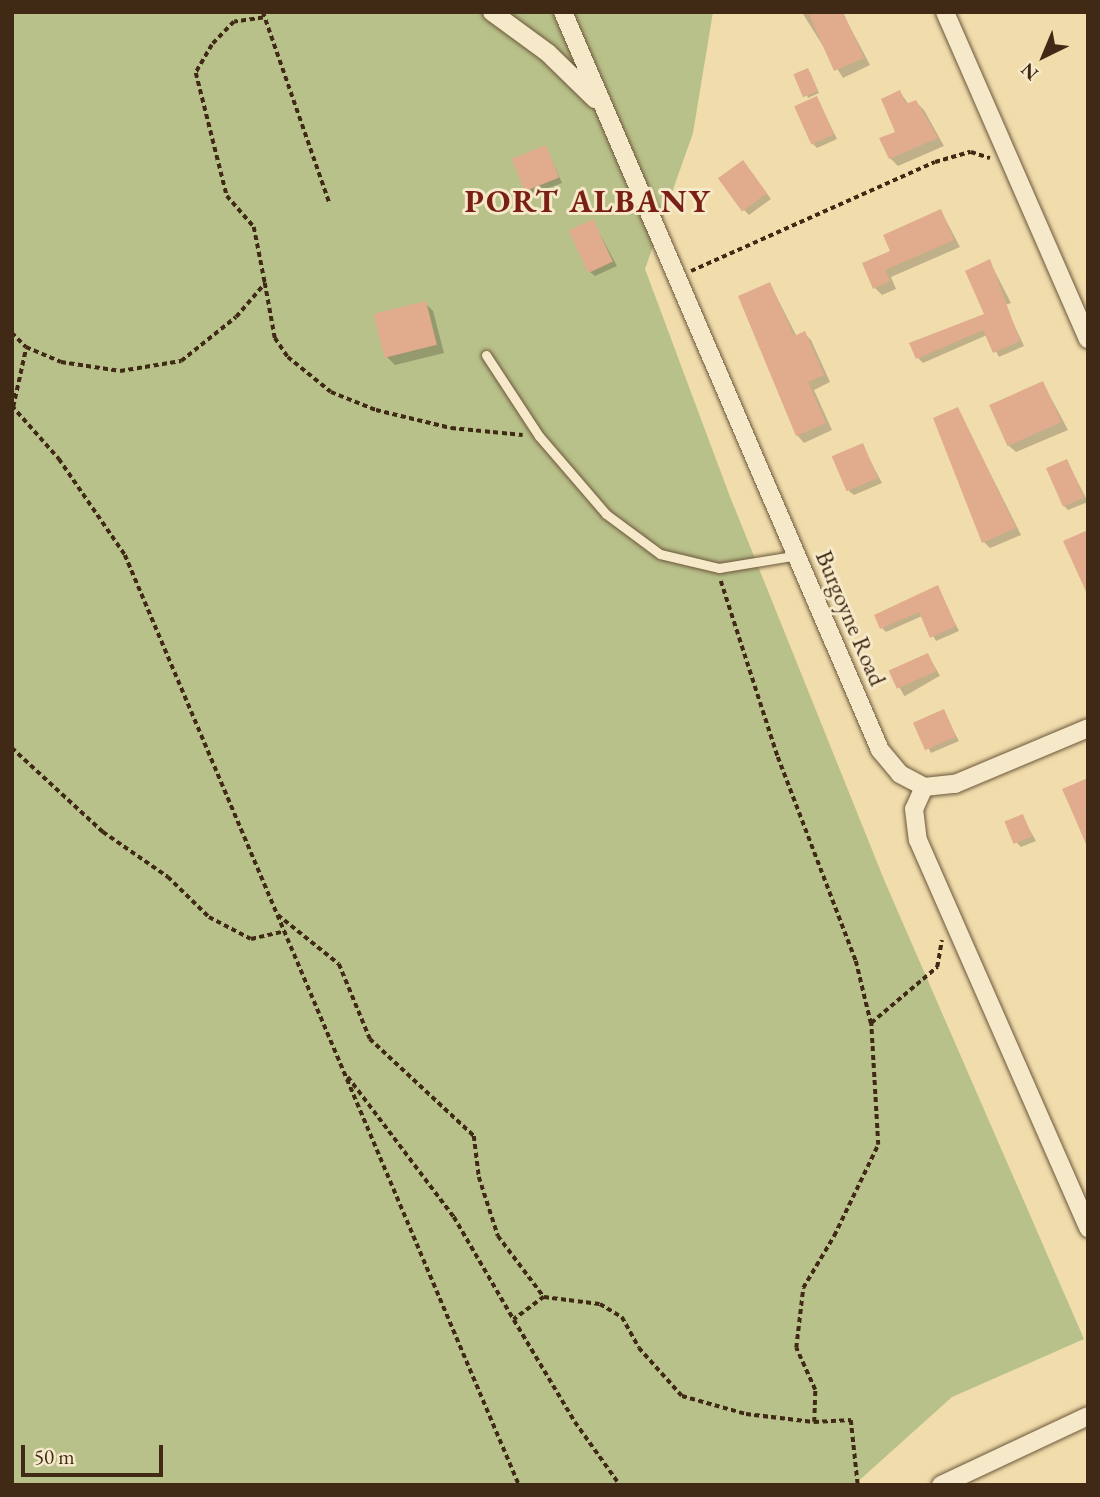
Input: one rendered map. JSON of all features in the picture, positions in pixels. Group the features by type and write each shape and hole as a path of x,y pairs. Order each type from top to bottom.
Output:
{"street":[{"path":"492,12 548,53 600,104"},
{"name":"Burgoyne Road","path":"563,12 600,104 640,182 880,750 900,774 925,788"},
{"path":"945,12 1088,339"},
{"path":"1088,728 955,784 925,788 914,809 918,840 1088,1228"},
{"path":"941,1485 1088,1416"}],"lane":[{"path":"486,355 539,436 617,522 660,554 719,568 798,555"}],"path":[{"path":"330,204 263,15 234,22 212,45 195,73 227,196 254,227 275,338 288,357 331,392 376,410 451,428 539,436"},
{"path":"686,273 935,162 971,152 998,161 1018,177"},
{"path":"12,333 26,347 61,362 120,371 181,361 236,317 265,283"},
{"path":"26,347 13,407 59,459 125,555 519,1485"},
{"path":"719,568 778,757 856,961 871,1023 878,1145 834,1236 803,1287 796,1348 815,1390 814,1422"},
{"path":"12,748 103,832 168,877 209,917 251,939 285,931"},
{"path":"278,915 339,964 370,1039 474,1136 479,1177 498,1236 544,1297"},
{"path":"871,1023 937,967 942,939 936,927"},
{"path":"345,1073 446,1206 575,1422 620,1485"},
{"path":"514,1320 544,1297 600,1304 622,1317 639,1348 682,1396 747,1414 814,1422 851,1420 858,1485"}],"green space":[{"path":"12,12 713,12 693,133 645,269 729,494 885,882 1084,1339 952,1397 854,1485 12,1485"}],"building":[{"path":"808,12 843,12 864,58 834,71"},
{"path":"808,68 818,91 803,97 793,74"},
{"path":"900,90 906,104 916,100 938,138 889,159 879,138 895,132 881,99"},
{"path":"817,96 834,134 811,145 794,106"},
{"path":"546,145 559,177 525,191 512,159"},
{"path":"743,160 767,193 742,211 718,178"},
{"path":"941,209 954,240 885,270 890,281 873,289 862,263 890,251 883,235"},
{"path":"593,219 613,262 588,273 569,230"},
{"path":"990,259 1020,341 993,353 983,330 916,359 909,343 984,314 965,271"},
{"path":"770,282 794,336 805,331 824,375 808,382 826,423 796,436 738,296"},
{"path":"426,301 437,345 384,358 374,314"},
{"path":"1043,381 1061,422 1007,446 989,405"},
{"path":"958,407 1016,528 982,543 933,418"},
{"path":"863,443 878,478 847,491 832,456"},
{"path":"1067,459 1084,497 1063,507 1046,468"},
{"path":"1088,530 1088,596 1063,541"},
{"path":"938,585 956,626 930,638 919,612 880,629 874,615"},
{"path":"928,653 936,671 897,689 889,670"},
{"path":"944,709 956,736 925,750 913,723"},
{"path":"1088,778 1088,848 1062,789"},
{"path":"1023,814 1032,836 1013,844 1004,821"}],"district":[{"name":"PORT ALBANY","path":"588,201"}]}
